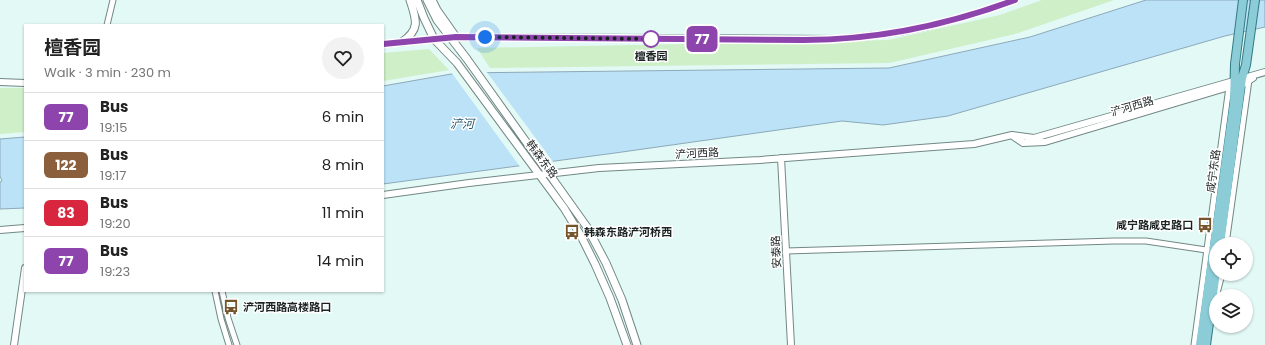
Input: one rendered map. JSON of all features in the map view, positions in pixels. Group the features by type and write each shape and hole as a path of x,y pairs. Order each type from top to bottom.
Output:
{"main road":[{"path":"402,42 410,36 415,26 413,4 410,0"},
{"name":"韩森东路","path":"417,0 434,39 457,63 540,174 564,208 581,236 610,298 626,345"},
{"name":"韩森东路","path":"427,0 437,20 453,37 467,59 587,227 606,263 622,300 637,345"},
{"path":"432,0 453,37"},
{"name":"咸宁东路","path":"1221,237 1238,83 1235,64 1243,0"},
{"name":"咸宁东路","path":"1212,237 1234,103 1238,83 1246,65 1255,0"},
{"name":"咸宁东路","path":"1200,345 1209,260"},
{"path":"1206,345 1215,281"}],"street":[{"path":"107,24 113,0"},
{"path":"384,44 453,37 774,40 844,39 888,35 918,29 973,15 1015,0"},
{"name":"浐河西路","path":"1012,135 1023,143 1045,142 1238,83 1265,72"},
{"path":"0,82 24,83"},
{"path":"1227,237 1238,83"},
{"name":"浐河西路","path":"384,195 540,174 599,168 781,158 974,144 1012,135 1034,138 1238,83"},
{"name":"安泰路","path":"781,158 790,345"},
{"path":"0,230 24,228"},
{"path":"786,251 1114,241 1146,241 1209,250"},
{"path":"1194,345 1207,256 1209,252"},
{"path":"14,345 24,275"},
{"path":"215,292 221,319 230,345"},
{"path":"222,292 228,318 237,345"},
{"path":"1210,345 1212,333"}],"green space":[{"path":"1042,0 1114,0 1015,34 889,63 490,68 477,48 888,40 1000,15"},
{"path":"429,49 449,70 384,81 384,53"},
{"path":"0,88 24,88 24,132 0,134"}],"water":[{"name":"浐河","path":"1146,0 1265,0 1265,27 1225,36 948,116 883,125 842,121 384,184 384,86 457,73 889,68 1030,37"},
{"path":"24,137 24,208 0,209 0,182 2,181 0,176 0,139"}],"pier":[{"path":"486,71 554,163 521,168 451,72"}],"bus line":[{"name":"77","path":"384,44 456,37 804,40 857,38 888,35 930,27 980,13 1015,0"}],"place":[{"name":"檀香园","path":"651,39"},
{"name":"咸宁路咸史路口","path":"1205,225"},
{"name":"韩森东路浐河桥西","path":"572,232"},
{"name":"浐河西路高楼路口","path":"231,307"}],"route":[{"path":"485,37 651,39"}]}
